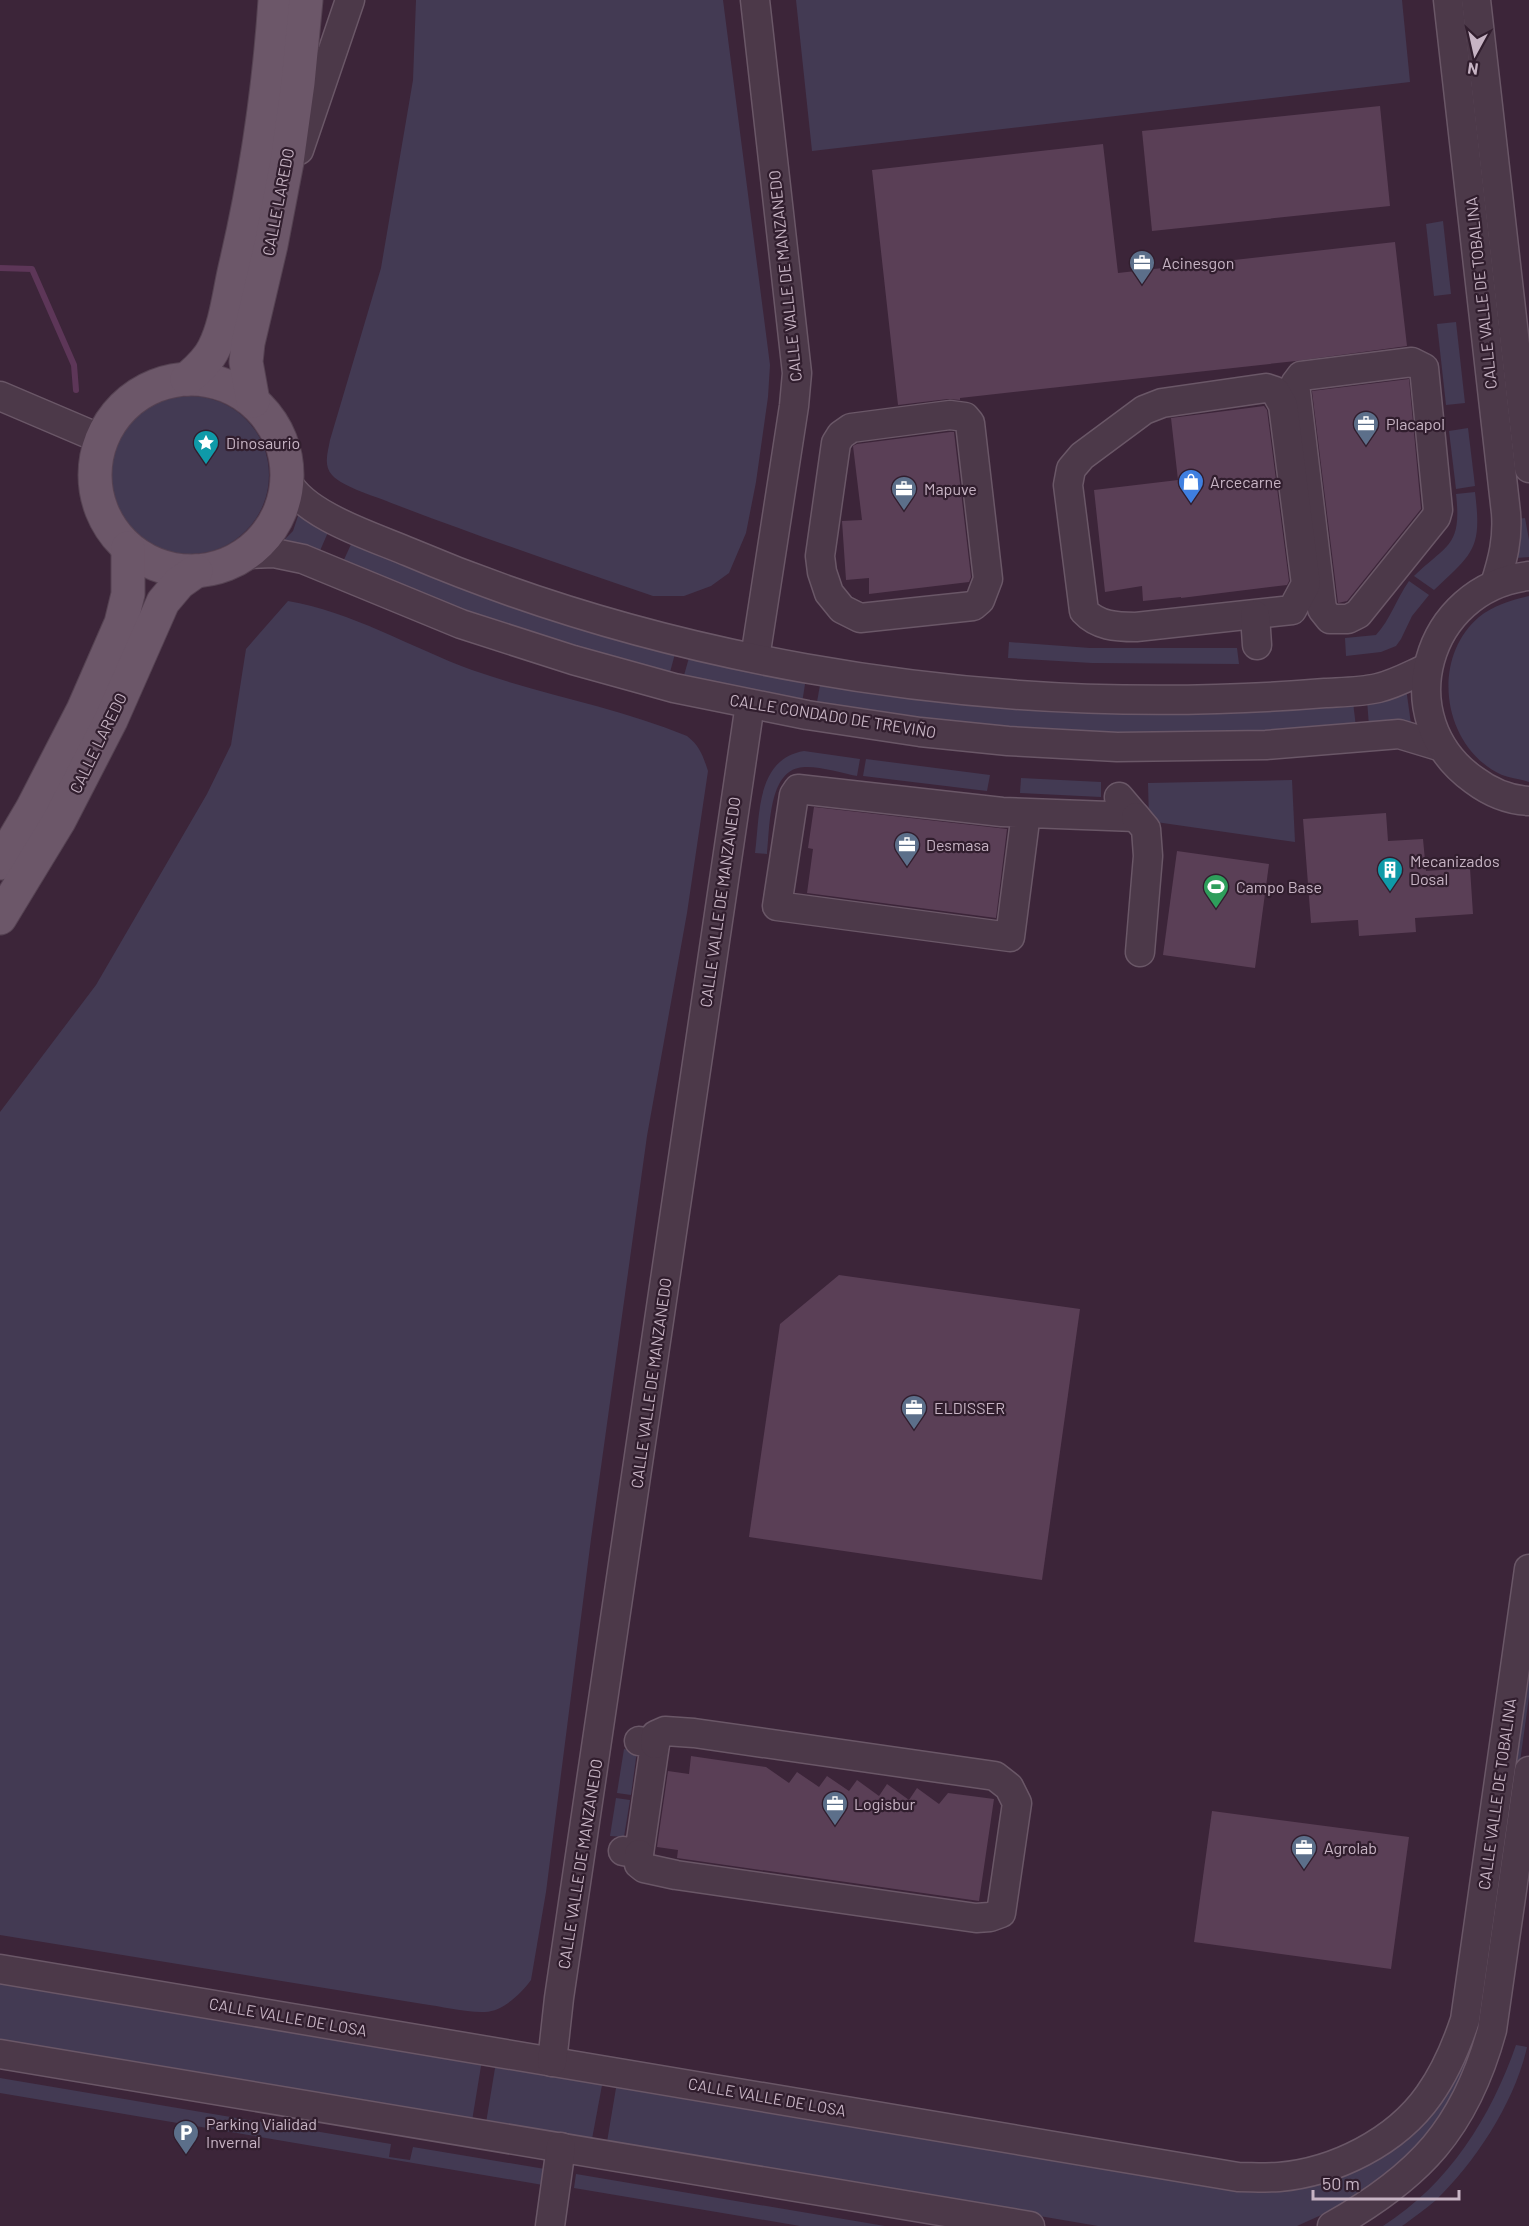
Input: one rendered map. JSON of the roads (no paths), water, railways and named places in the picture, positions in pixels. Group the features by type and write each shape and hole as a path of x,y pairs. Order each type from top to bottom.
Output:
{"main road":[{"name":"CALLE LAREDO","path":"187,379 214,349 224,319 260,144 272,56 275,0"},
{"name":"CALLE LAREDO","path":"253,401 246,362 248,343 279,202 298,83 306,0"},
{"path":"187,379 222,384 253,401 268,417 280,437 286,459 287,481 284,503 275,523 262,540 246,554 222,566 196,571 178,571 159,566 143,559 128,548 114,534 104,516 97,498 94,478 101,439 112,419 126,403 144,390 165,382 187,379"},
{"name":"CALLE LAREDO","path":"0,863 32,809 83,710 121,623 128,594 128,548"},
{"name":"CALLE LAREDO","path":"0,918 21,887 70,801 111,720 163,602 179,583 196,571"}],"street":[{"path":"279,202 295,164 315,97 350,0"},
{"name":"CALLE VALLE DE MANZANEDO","path":"755,0 797,373 794,406 755,658"},
{"name":"CALLE VALLE DE TOBALINA","path":"1448,0 1508,533 1506,550 1495,584"},
{"name":"CALLE VALLE DE TOBALINA","path":"1476,0 1529,468"},
{"path":"1412,362 1424,368 1438,419 1438,510 1436,517 1358,614 1334,629 1322,609 1295,384 1301,376 1412,362"},
{"path":"1266,388 1275,391 1283,405 1306,584 1292,610 1255,615 1136,627 1116,627 1093,620 1084,611 1068,485 1071,469 1082,456 1144,410 1162,403 1266,388"},
{"path":"0,396 101,439"},
{"path":"950,415 965,417 970,423 988,579 980,600 973,606 860,618 842,609 829,594 820,556 829,463 836,442 851,428 950,415"},
{"path":"287,481 298,497 320,513 473,578 594,618 755,658 815,669 926,686 1137,700 1280,697 1359,691 1385,686 1427,668"},
{"name":"CALLE CONDADO DE TREVIÑO","path":"246,554 274,553 303,559 496,636 639,678 807,716 920,732 1008,741 1117,747 1209,747 1301,743 1399,734 1442,747"},
{"path":"1525,808 1487,790 1461,771 1442,747 1431,722 1426,695 1427,668 1438,638 1456,612 1481,591 1495,584 1529,576"},
{"path":"1255,615 1257,645"},
{"name":"CALLE VALLE DE MANZANEDO","path":"552,2062 750,704"},
{"path":"1010,805 1010,937 777,906 773,872 794,795 798,789 1010,805 1128,807 1146,829 1148,856 1140,952"},
{"name":"CALLE VALLE DE TOBALINA","path":"1465,2020 1529,1569"},
{"path":"666,1731 694,1733 995,1776 1009,1787 1017,1803 1001,1913 990,1917 976,1918 676,1875 645,1868 639,1864 631,1852 647,1742 666,1731"},
{"name":"CALLE VALLE DE TOBALINA","path":"1332,2226 1397,2185 1418,2167 1435,2148 1475,2082 1484,2061 1492,2030 1529,1771"},
{"name":"CALLE VALLE DE LOSA","path":"0,1969 1238,2177 1280,2177 1329,2167 1359,2154 1405,2122 1428,2096 1449,2062 1465,2020"},
{"path":"0,2054 246,2097 561,2147 1030,2226"},
{"path":"554,2225 561,2147"}],"waterway":[{"path":"0,268 32,269 74,365 76,390"}],"place":[{"name":"Acinesgon","path":"1142,286"},
{"name":"Placapol","path":"1366,447"},
{"name":"Dinosaurio","path":"206,466"},
{"name":"Arcecarne","path":"1191,505"},
{"name":"Mapuve","path":"904,512"},
{"name":"Desmasa","path":"907,868"},
{"name":"Mecanizados Dosal","path":"1390,893"},
{"name":"Campo Base","path":"1216,910"},
{"name":"ELDISSER","path":"914,1431"},
{"name":"Logisbur","path":"835,1827"},
{"name":"Agrolab","path":"1304,1871"},
{"name":"Parking Vialidad Invernal","path":"186,2156"}]}
